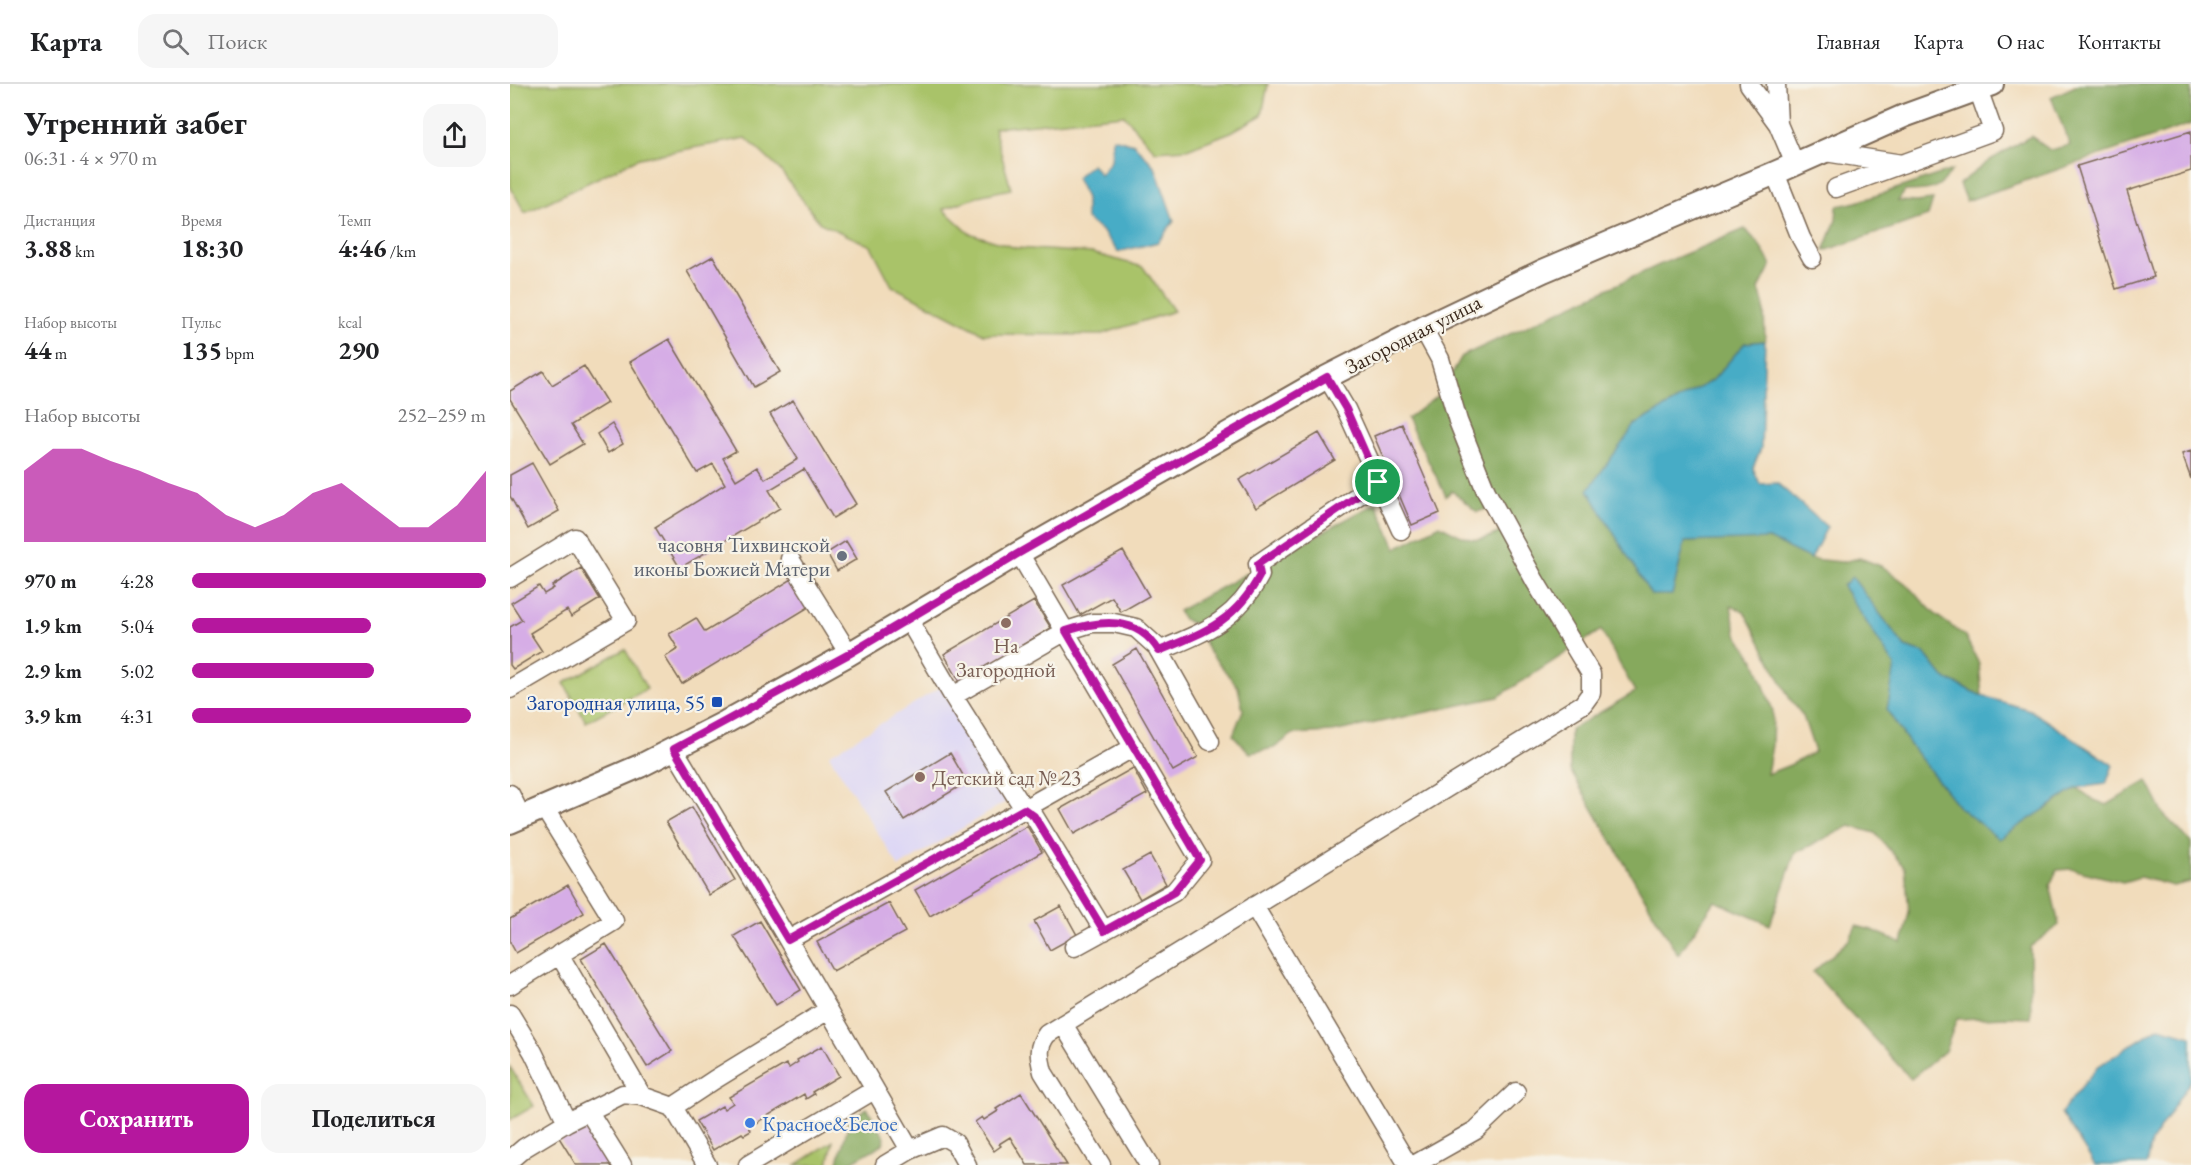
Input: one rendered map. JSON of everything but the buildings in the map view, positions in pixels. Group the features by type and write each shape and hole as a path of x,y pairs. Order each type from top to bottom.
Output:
{"main road":[{"name":"Загородная улица","path":"516,819 674,749 849,654 1019,553 1327,377 1423,328 1544,271 1825,152 1904,116 1985,87"}],"street":[{"path":"1749,84 1778,124"},
{"path":"1776,84 1778,124 1785,169 1801,238 1812,258"},
{"path":"1836,188 1993,131 1985,87"},
{"path":"1825,152 1902,164"},
{"path":"1101,1165 1043,1071 1039,1044 1047,1034 1582,704 1591,693 1591,674 1535,582 1486,491 1458,421 1440,359 1423,328"},
{"path":"1327,377 1346,409 1401,530"},
{"path":"1159,651 1214,626 1237,610 1251,592 1260,575 1258,564 1378,482"},
{"path":"510,578 575,538 626,621 510,689"},
{"path":"1019,553 1200,860 1174,892 1074,947"},
{"path":"790,560 849,654"},
{"path":"908,619 953,696 1024,809 1034,816 1104,931"},
{"path":"953,696 1066,631 1092,623 1114,623 1136,628 1159,651 1210,741"},
{"path":"788,940 1134,747"},
{"path":"674,749 910,1150"},
{"path":"510,795 516,819"},
{"path":"510,985 614,921 543,806"},
{"path":"1254,906 1408,1165"},
{"path":"559,954 642,1096"},
{"path":"673,1107 828,1010"},
{"path":"510,1014 533,1052 567,1122"},
{"path":"1063,1024 1149,1165"},
{"path":"748,1165 874,1090"},
{"path":"1414,1165 1476,1130 1516,1092"},
{"path":"510,1160 524,1148 567,1122 623,1094 642,1096 673,1107 707,1165"},
{"path":"589,1112 622,1165"},
{"path":"885,1165 910,1150 943,1136 955,1143 967,1165"}],"shaded area":[{"name":"Детский сад № 23","path":"941,687 1010,799 899,867 829,755"}],"green space":[{"path":"510,84 1268,84 1262,115 1231,132 1187,149 1155,151 1124,115 994,128 1011,189 982,195 943,209 969,233 1016,248 1092,253 1143,267 1174,311 1099,335 984,334 892,286 871,246 820,223 780,170 746,138 639,158 525,213 510,186"},
{"path":"2080,84 2191,84 2191,124 1966,201 1959,184 1990,160 2031,136 2050,150 2070,145 2051,97"},
{"path":"1952,170 1938,186 1926,190 1905,191 1898,201 1933,200 1928,216 1824,251 1836,220 1837,206 1857,202"},
{"path":"1745,229 1759,244 1771,265 1759,289 1764,306 1765,341 1745,343 1713,380 1635,425 1672,595 1685,542 1769,538 1811,559 1842,562 1860,558 1883,567 1905,583 1936,615 1965,636 1979,664 1982,696 1944,678 1924,653 1905,647 1852,578 1843,586 1896,666 1887,710 1911,746 1959,807 2049,807 2077,788 2094,800 2107,805 2147,781 2164,815 2191,842 2191,882 2173,886 2140,877 2123,882 2071,869 2057,870 2050,885 2059,925 2030,947 2031,1018 1957,1019 1945,1051 1911,1079 1813,972 1850,939 1856,926 1902,943 1909,912 1905,868 1875,833 1850,826 1795,853 1770,925 1715,901 1678,955 1570,770 1570,730 1635,692 1601,630 1498,697 1333,732 1293,734 1274,748 1250,753 1233,735 1243,710 1238,687 1208,650 1197,626 1183,619 1178,611 1376,503 1396,548 1440,525 1460,535 1475,539 1490,537 1511,526 1501,505 1477,512 1452,491 1446,496 1407,419 1440,394 1462,356 1659,265","holes":["1731,606 1744,611 1790,699 1803,716 1815,752 1767,774 1772,745 1773,711 1755,661 1736,633"]},
{"path":"625,649 647,689 586,722 564,683"},
{"path":"510,1067 534,1106 510,1120"},
{"path":"867,1108 885,1138 883,1144 846,1165 837,1165 850,1119"},
{"path":"833,1141 828,1165 796,1165"}],"water":[{"path":"1113,138 1134,144 1155,167 1174,221 1158,242 1118,252 1103,232 1086,219 1086,198 1076,178 1092,164 1100,175 1111,161"},
{"path":"1765,341 1761,448 1753,468 1760,484 1777,483 1827,527 1811,559 1769,539 1685,542 1672,595 1651,595 1588,490 1635,425 1713,380 1745,343"},
{"path":"1852,577 1905,647 1924,653 1944,678 1982,696 2030,710 2113,765 2106,784 2077,788 1999,839 1959,807 1911,746 1887,710 1895,666 1843,586"},
{"path":"2159,1027 2191,1036 2191,1080 2151,1142 2146,1165 2095,1165 2061,1113 2097,1067"}],"place":[{"name":"часовня Тихвинской иконы Божией Матери","path":"842,556"},
{"name":"На Загородной","path":"1006,623"},
{"name":"Загородная улица, 55","path":"717,702"},
{"name":"Детский сад № 23","path":"920,777"},
{"name":"Красное&Белое","path":"750,1123"}],"route":[{"path":"1327,377 1346,409 1378,482 1258,564 1260,575 1251,592 1237,610 1214,626 1192,637 1159,651 1136,628 1114,623 1092,623 1066,631 1200,860 1174,892 1104,931 1034,816 1024,809 788,940 674,749 849,654 1019,553 1327,377"}]}
